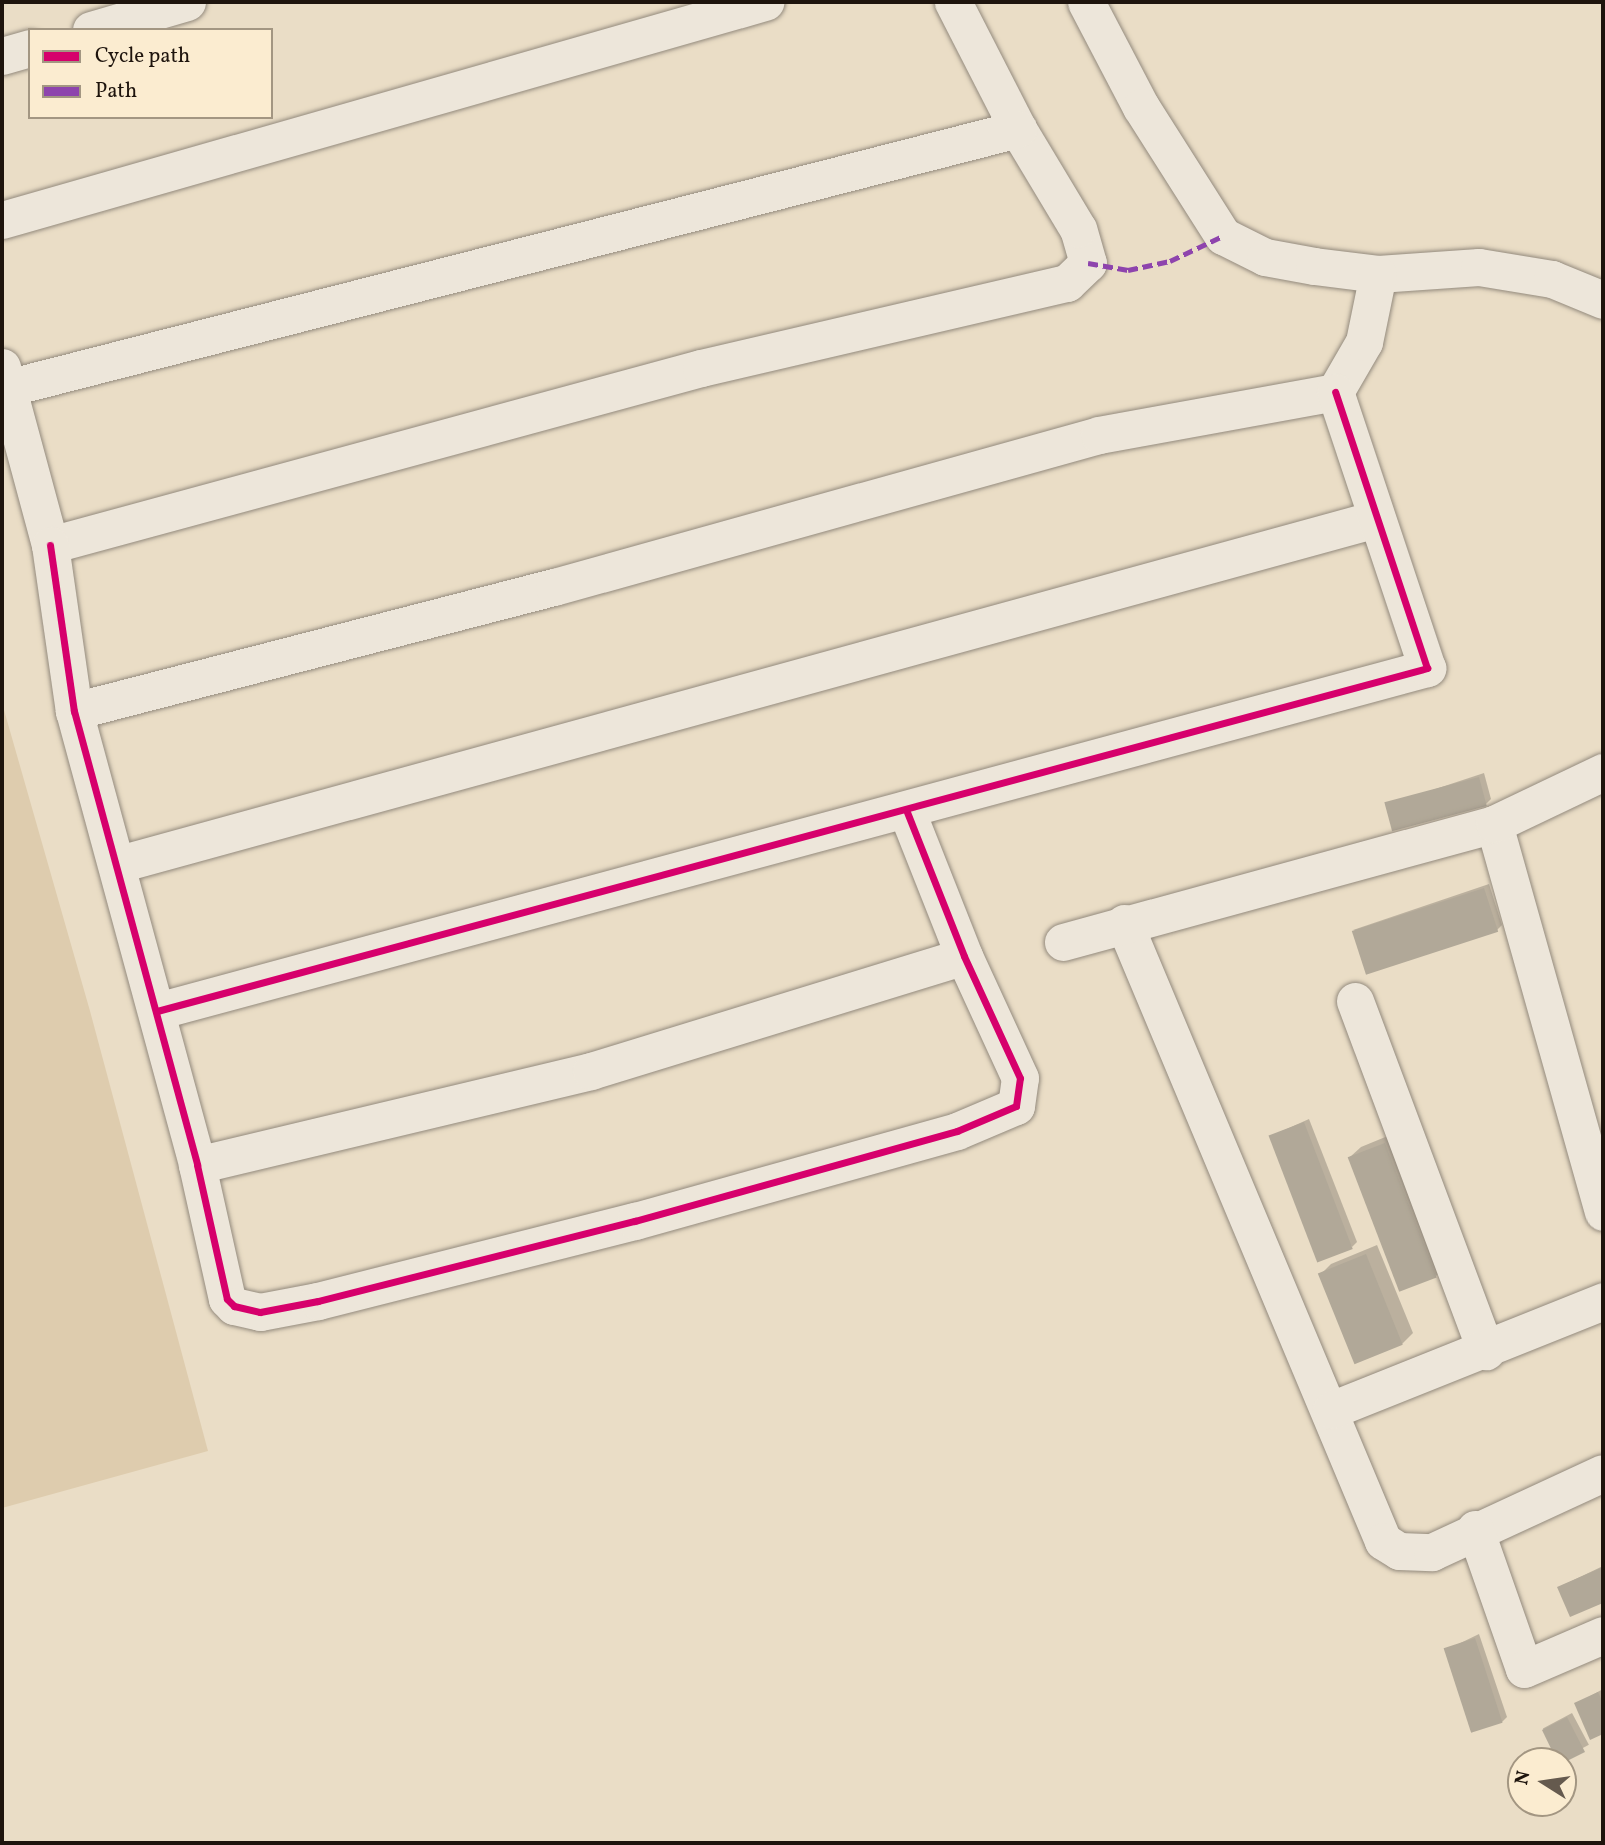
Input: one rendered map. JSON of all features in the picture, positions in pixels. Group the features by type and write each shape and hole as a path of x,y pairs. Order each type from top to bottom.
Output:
{"street":[{"path":"98,28 187,2"},
{"path":"2,220 765,2"},
{"path":"50,545 701,368 1067,283 1088,263 1078,229 1018,129 953,2"},
{"path":"1087,2 1141,107 1223,236 1265,257 1378,274 1479,267 1552,279 1603,300"},
{"path":"2,56 28,49"},
{"path":"907,812 964,956 1020,1078 1016,1106 957,1131 635,1221 260,1312 227,1299 197,1165 157,1011 74,711 50,545 4,377 1018,129"},
{"path":"157,1011 907,812 1427,668 1335,392 1364,342 1378,274"},
{"path":"74,711 554,587 1099,435 1335,392"},
{"path":"118,864 1376,519"},
{"path":"1063,942 1124,923 1306,878 1494,824 1603,772"},
{"path":"1494,824 1603,1212"},
{"path":"1124,923 1331,1410 1383,1541 1399,1551 1432,1552 1475,1529 1603,1473"},
{"path":"197,1165 591,1071 964,956"},
{"path":"1355,1001 1486,1351"},
{"path":"1331,1410 1486,1351 1603,1301"},
{"path":"1475,1529 1524,1668 1603,1635"}],"shaded area":[{"path":"2,703 90,1011 208,1451 2,1508"}],"building":[{"path":"1479,777 1487,806 1392,831 1384,802"},
{"path":"1484,888 1498,932 1366,975 1352,931"},
{"path":"1304,1122 1353,1249 1317,1263 1269,1136"},
{"path":"1385,1143 1437,1277 1399,1292 1348,1157"},
{"path":"1366,1254 1403,1345 1354,1364 1318,1273"},
{"path":"1603,1567 1603,1603 1570,1617 1557,1587"},
{"path":"1475,1638 1503,1723 1471,1733 1444,1648"},
{"path":"1598,1692 1603,1703 1603,1734 1590,1740 1574,1703"},
{"path":"1567,1717 1585,1752 1577,1756 1577,1747 1550,1747 1542,1730"}],"marked path":[{"path":"1088,263 1128,270 1170,261 1223,236"}],"cycle path":[{"path":"157,1011 1427,668 1335,392"},
{"path":"50,545 74,711 197,1165 227,1299 234,1306 260,1312 318,1301 635,1221 957,1131 1016,1106 1020,1078 964,956 907,812"}]}
